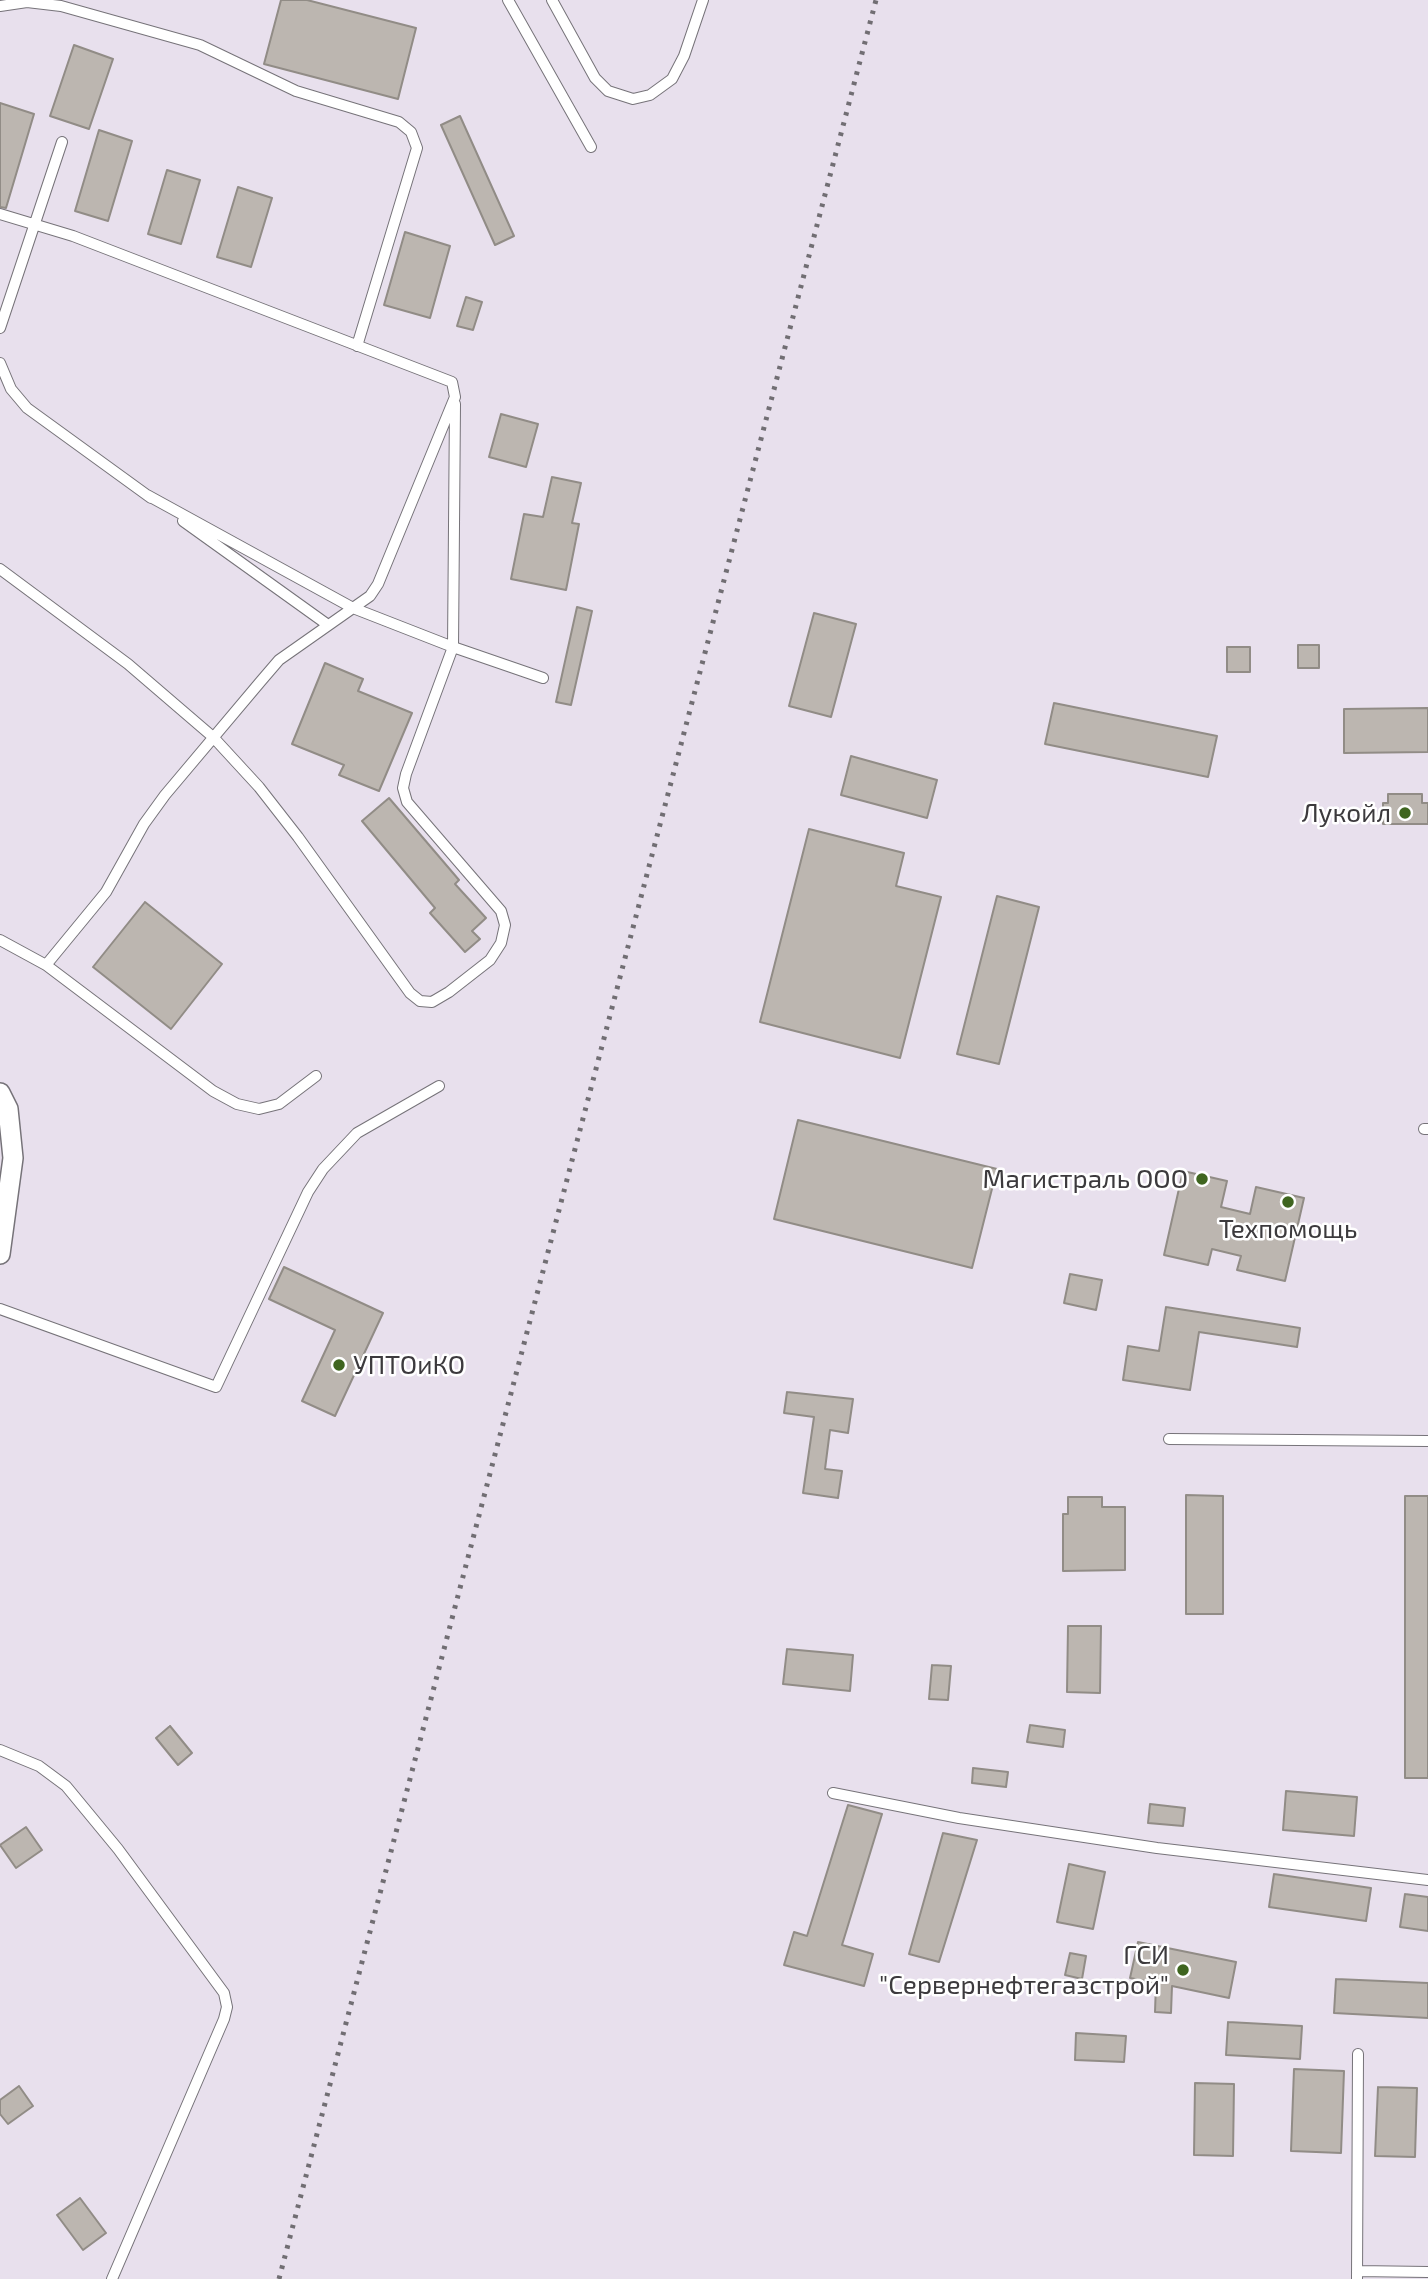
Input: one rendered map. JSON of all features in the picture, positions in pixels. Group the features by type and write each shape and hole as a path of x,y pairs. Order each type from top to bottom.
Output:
{"street":[{"path":"0,1093 8,1109 13,1158 0,1254"}],"lane":[{"path":"508,0 592,146"},
{"path":"552,0 595,78 608,91 633,99 650,96 672,79 684,56 703,0"},
{"path":"0,6 27,2 61,6 200,45 296,91 399,122 411,132 416,148 357,345"},
{"path":"0,328 62,142"},
{"path":"0,214 73,236 452,382 455,397 453,647 403,788 407,802 501,911 505,925 501,943 490,960 432,1002 420,1000 410,993 299,837 259,787 212,737 128,664 0,569"},
{"path":"0,363 11,389 27,408 328,625"},
{"path":"46,965 106,892 144,824 164,795 279,660 370,596 378,584 455,397"},
{"path":"147,495 353,608 542,678"},
{"path":"0,940 46,965 214,1091 237,1104 259,1109 279,1104 316,1076"},
{"path":"0,1309 216,1387 308,1192 323,1170 358,1133 439,1086"},
{"path":"1169,1438 1428,1441"},
{"path":"0,1749 39,1766 66,1787 118,1849 225,1993 225,2020 112,2279"},
{"path":"833,1793 959,1818 1157,1848 1428,1880"},
{"path":"1358,2054 1357,2275 1428,2272"}],"shaded area":[{"path":"0,0 1428,0 1428,2279 0,2279"}],"building":[{"path":"281,0 307,0 416,28 398,99 264,64"},
{"path":"74,45 113,59 89,129 50,116"},
{"path":"0,103 34,114 6,208 0,207"},
{"path":"460,116 514,236 495,245 441,125"},
{"path":"99,130 132,141 108,221 75,211"},
{"path":"167,170 200,180 181,244 148,234"},
{"path":"238,187 272,198 251,267 217,257"},
{"path":"405,232 450,246 430,318 384,305"},
{"path":"466,297 482,302 473,330 457,326"},
{"path":"501,414 538,424 526,467 489,457"},
{"path":"552,477 581,483 572,523 579,524 566,590 511,579 524,514 543,517"},
{"path":"577,607 592,611 571,705 556,702"},
{"path":"814,613 856,624 831,717 789,706"},
{"path":"1298,645 1319,645 1319,668 1298,668"},
{"path":"1227,647 1250,647 1250,672 1227,672"},
{"path":"325,663 363,679 358,691 412,713 379,791 339,775 344,765 292,744"},
{"path":"1054,703 1217,736 1208,777 1045,744"},
{"path":"1428,708 1428,752 1344,753 1344,709"},
{"path":"851,756 937,780 927,818 841,795"},
{"name":"Лукойл","path":"1388,794 1422,794 1422,803 1428,803 1428,824 1383,824 1383,803 1388,803"},
{"path":"389,798 459,880 455,884 486,918 472,931 480,939 465,952 430,913 435,908 362,821"},
{"path":"809,829 904,853 896,886 941,897 900,1058 760,1022"},
{"path":"997,896 1039,907 999,1064 957,1054"},
{"path":"145,902 222,964 171,1029 93,967"},
{"path":"798,1120 997,1169 972,1268 774,1219"},
{"path":"1183,1171 1227,1181 1221,1207 1250,1214 1256,1187 1304,1198 1285,1281 1237,1270 1241,1256 1212,1249 1208,1265 1164,1255"},
{"name":"УПТОиКО","path":"284,1267 383,1313 335,1416 302,1401 335,1330 269,1299"},
{"path":"1070,1274 1102,1280 1096,1310 1064,1303"},
{"path":"1166,1307 1300,1328 1297,1347 1199,1332 1190,1390 1123,1380 1128,1346 1159,1351"},
{"path":"787,1392 853,1399 848,1433 830,1430 825,1469 842,1471 838,1498 803,1493 814,1417 784,1413"},
{"path":"1186,1495 1223,1496 1223,1614 1186,1614"},
{"path":"1405,1496 1428,1496 1428,1778 1405,1778"},
{"path":"1068,1497 1102,1497 1102,1507 1125,1507 1125,1570 1063,1571 1063,1514 1068,1514"},
{"path":"1068,1626 1101,1626 1100,1693 1067,1692"},
{"path":"787,1649 853,1655 850,1691 783,1684"},
{"path":"932,1665 951,1666 948,1700 929,1699"},
{"path":"1030,1725 1065,1730 1063,1747 1027,1742"},
{"path":"170,1726 192,1753 178,1765 156,1738"},
{"path":"973,1768 1008,1772 1006,1787 972,1783"},
{"path":"1286,1791 1357,1797 1354,1836 1283,1830"},
{"path":"1150,1804 1185,1808 1183,1826 1148,1823"},
{"path":"848,1805 882,1814 842,1945 873,1954 864,1986 784,1965 794,1932 807,1936"},
{"path":"26,1827 42,1850 16,1868 0,1845"},
{"path":"943,1833 977,1840 939,1962 909,1954"},
{"path":"1069,1864 1105,1872 1093,1929 1057,1922"},
{"path":"1274,1874 1371,1888 1366,1921 1269,1907"},
{"path":"1405,1894 1428,1897 1428,1931 1400,1927"},
{"name":"ГСИ \"Сервернефтегазстрой\"","path":"1138,1942 1236,1962 1229,1998 1172,1986 1171,2013 1155,2012 1156,1983 1130,1978"},
{"path":"1070,1953 1086,1956 1082,1979 1065,1975"},
{"path":"1336,1979 1428,1983 1428,2018 1334,2013"},
{"path":"1228,2022 1302,2026 1300,2059 1226,2055"},
{"path":"1076,2033 1126,2036 1124,2062 1075,2060"},
{"path":"1294,2069 1344,2071 1341,2153 1291,2151"},
{"path":"1195,2083 1234,2084 1233,2156 1194,2155"},
{"path":"19,2086 33,2106 8,2124 0,2114 0,2100"},
{"path":"1378,2087 1417,2088 1415,2157 1375,2156"},
{"path":"80,2198 106,2233 83,2250 57,2215"}],"railway":[{"path":"279,2279 876,0"}],"place":[{"name":"Лукойл","path":"1405,813"},
{"name":"Магистраль ООО","path":"1202,1179"},
{"name":"Техпомощь","path":"1288,1202"},
{"name":"УПТОиКО","path":"339,1365"},
{"name":"ГСИ \"Сервернефтегазстрой\"","path":"1183,1970"}]}
